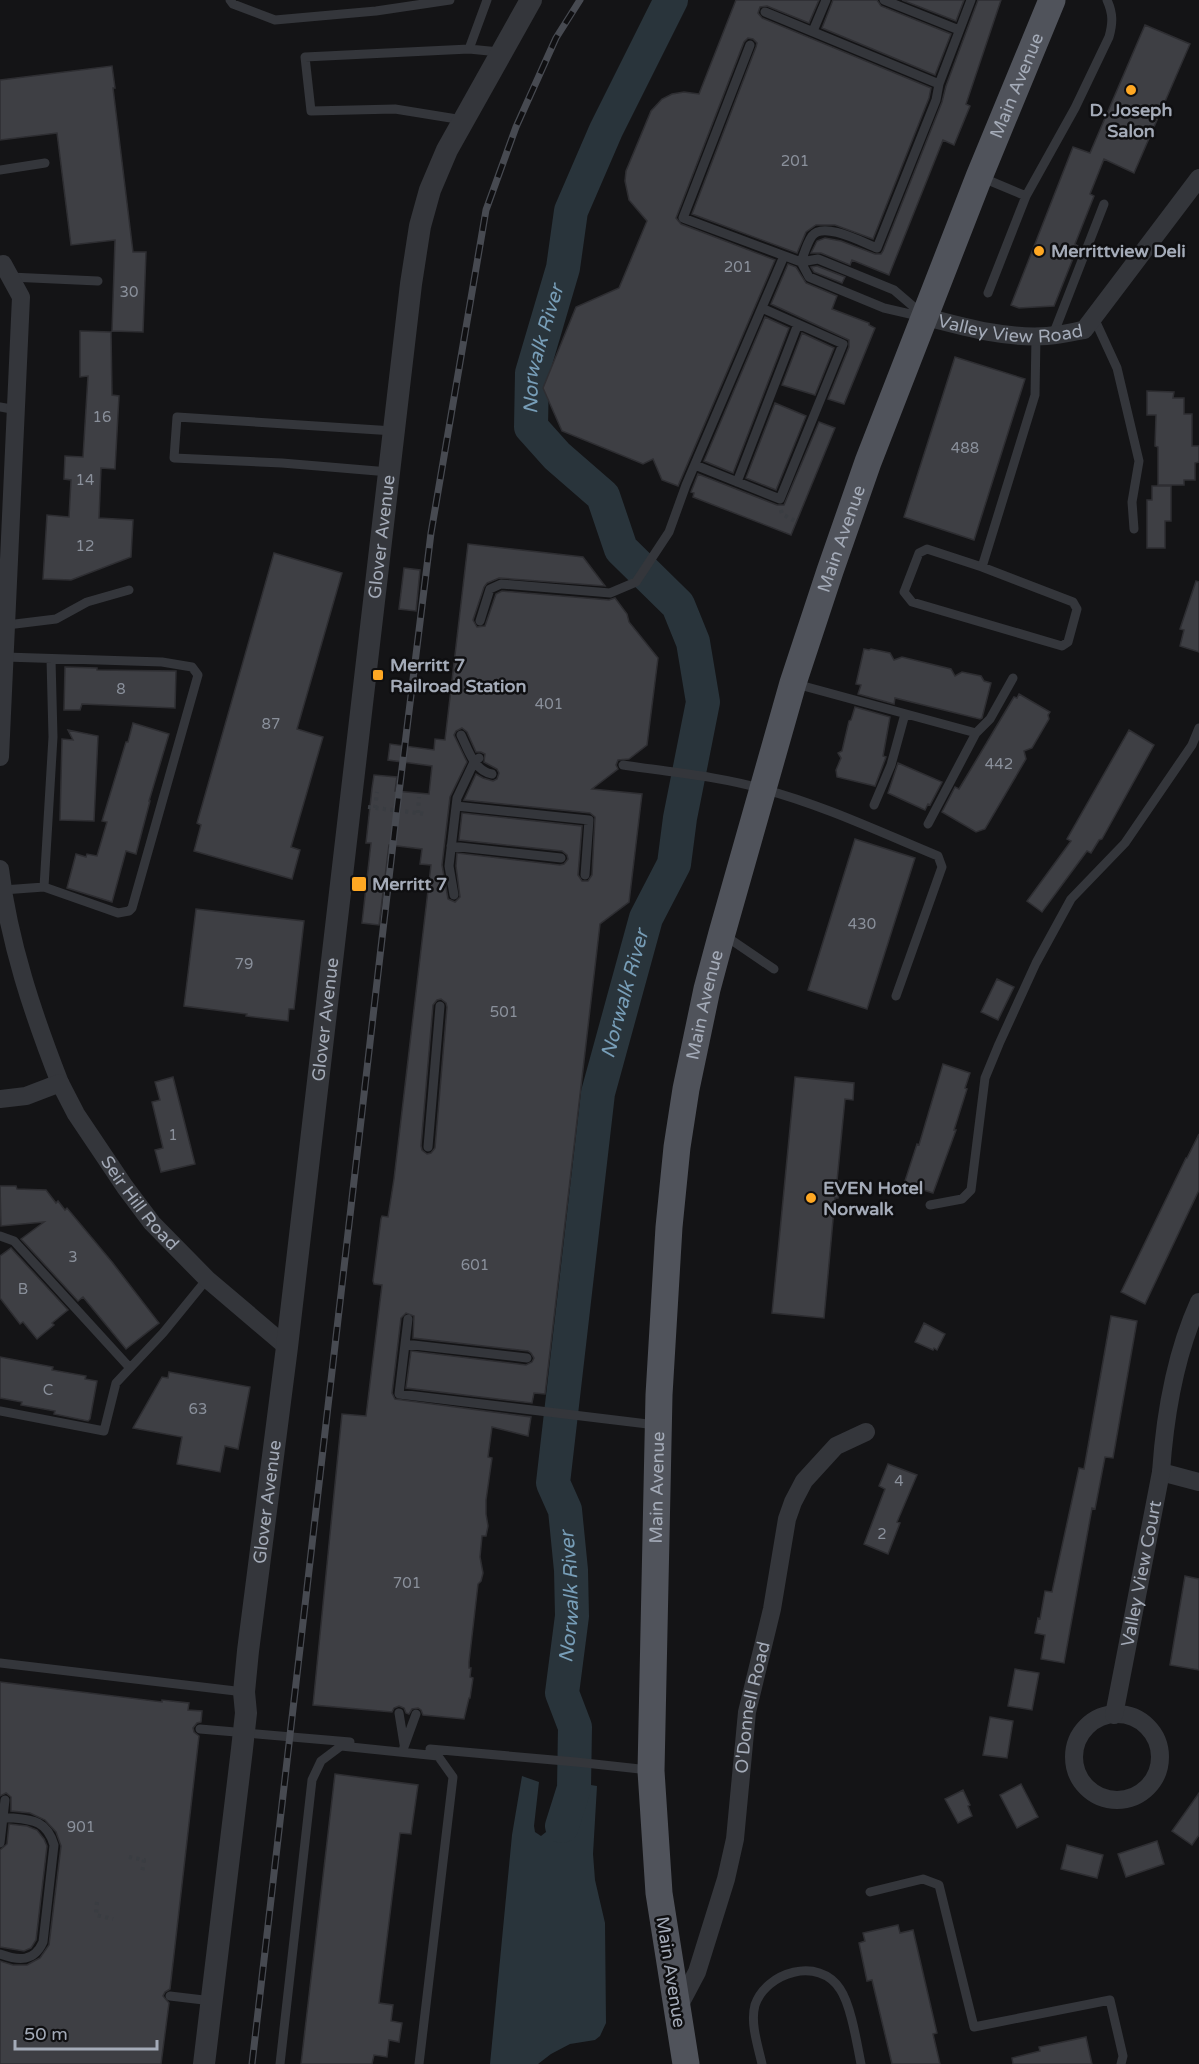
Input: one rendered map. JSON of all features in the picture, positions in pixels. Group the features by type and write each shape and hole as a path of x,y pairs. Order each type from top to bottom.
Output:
{"main road":[{"name":"Main Avenue","path":"686,2064 661,1912 651,1771 657,1425 664,1286 677,1147 686,1089 707,989 722,933 793,683 846,523 979,177 1052,0"}],"street":[{"name":"Glover Avenue","path":"204,2064 246,1713 244,1692 287,1347 411,284 420,226 430,190 447,150 531,0"},
{"name":"Valley View Road","path":"926,317 989,332 1045,336 1084,330 1199,178"},
{"path":"0,757 6,625 4,588 8,409 21,297 4,267"},
{"name":"Seir Hill Road","path":"0,869 12,937 27,992 60,1083 76,1114 152,1223 207,1279 287,1347"},
{"path":"0,1099 26,1096 60,1083"},
{"name":"Valley View Court","path":"1114,1714 1161,1472 1164,1431 1181,1348 1199,1302"},
{"name":"O'Donnell Road","path":"678,2008 696,1972 729,1869 735,1839 747,1712 772,1609 790,1510 804,1481 836,1446 866,1432"},
{"path":"1161,1472 1199,1482"},
{"path":"1114,1714 1134,1717 1148,1727 1157,1741 1160,1757 1157,1774 1147,1788 1133,1797 1116,1800 1100,1796 1086,1787 1077,1773 1074,1756 1077,1740 1087,1726 1101,1717 1114,1714"}],"lane":[{"path":"230,0 233,4 275,20 376,11 450,0"},
{"path":"469,49 487,0"},
{"path":"813,32 826,0"},
{"path":"884,0 959,30"},
{"path":"926,317 884,308 809,277 801,262 811,237 817,231 826,229 877,248 936,100 939,84 970,0"},
{"path":"988,293 1026,196 1075,108 1108,37 1113,14 1107,0"},
{"path":"765,12 939,84"},
{"path":"750,45 683,218 801,262 818,259 894,290 926,317"},
{"path":"463,120 395,109 311,111 305,57 469,49 501,52"},
{"path":"0,170 45,163"},
{"path":"979,177 1026,196"},
{"path":"982,567 1035,395 1045,336 1104,204"},
{"path":"480,621 490,589 501,584 610,593 636,582 669,532 686,485 784,256"},
{"path":"4,267 98,281"},
{"path":"695,465 780,500 843,344 762,308"},
{"path":"1094,318 1117,368 1139,461 1132,502 1134,529"},
{"path":"736,482 798,324"},
{"path":"389,472 282,463 174,458 177,417 394,431"},
{"path":"927,549 982,567 1072,602 1077,609 1068,642 1062,646 912,602 904,592 919,553 927,549"},
{"path":"6,625 56,619 87,602 129,590"},
{"path":"3,890 44,886 118,913 129,912 198,675 192,667 162,662 5,657"},
{"path":"44,886 52,737 51,658"},
{"path":"928,824 976,733 990,718 1013,678"},
{"path":"793,683 976,733"},
{"path":"874,806 891,765 905,714"},
{"path":"930,1205 962,1199 971,1190 985,1078 1036,963 1071,899 1125,843 1192,745 1199,728"},
{"path":"461,735 486,773 492,774"},
{"path":"454,895 449,866 457,798 477,760"},
{"path":"623,765 722,779 764,789 831,812 938,856 942,867 896,996"},
{"path":"456,806 590,820 585,875"},
{"path":"451,846 561,858"},
{"path":"722,933 774,969"},
{"path":"428,1147 440,1006"},
{"path":"0,1236 14,1241 130,1368"},
{"path":"0,1411 104,1431 116,1383 163,1333 207,1279"},
{"path":"408,1319 399,1394 657,1425"},
{"path":"405,1344 527,1358"},
{"path":"0,1663 244,1692"},
{"path":"399,1713 405,1747"},
{"path":"405,1747 416,1714"},
{"path":"200,1729 576,1762 651,1771"},
{"path":"280,2064 312,1780 321,1761 341,1746 438,1756 453,1777 419,2064"},
{"path":"0,1843 4,1800"},
{"path":"0,1954 13,1959 30,1957 39,1951 43,1942 54,1845 50,1832 42,1823 3,1817"},
{"path":"870,1892 923,1879 939,1886 974,2027 1110,2000 1123,2056 1121,2064"},
{"path":"762,2064 753,2021 755,2007 761,1993 770,1983 783,1975 799,1971 815,1972 830,1978 840,1989 846,2002 861,2064"},
{"path":"170,1996 212,2001"}],"path":[{"path":"377,792 375,808 426,814"},
{"path":"418,813 419,797"},
{"path":"129,1857 144,1860 142,1873"},
{"path":"97,1902 96,1915 113,1919"}],"shaded area":[{"path":"522,1776 539,1782 534,1826 535,1832 541,1836 546,1832 566,1781 597,1786 593,1854 595,1880 605,1923 606,2023 600,2036 595,2040 570,2044 538,2064 490,2064 512,1835"}],"building":[{"path":"736,0 819,0 809,23 767,6 760,7 758,13 762,18 931,88 873,239 835,225 816,225 806,232 797,253 692,214 757,43 748,38 744,42 676,218 681,224 775,260 678,486 662,480 653,459 643,464 562,431 543,388 576,307 619,288 647,221 629,200 625,181 626,171 651,111 662,99 672,94 684,92 699,94"},
{"path":"833,0 877,0 881,6 951,34 935,75 822,28"},
{"path":"902,0 964,0 956,21"},
{"path":"978,0 1001,0 966,104 970,106 954,145 943,140 889,275 852,260 850,265 821,253 811,253 817,241 825,238 841,241 875,254 881,254 883,251 942,102"},
{"path":"1145,25 1190,44 1134,173 1104,159 1090,194 1094,196 1075,244 1078,246 1054,306 1019,308 1011,305 1073,147 1090,153"},
{"path":"112,66 133,252 146,252 143,332 112,331 115,240 71,245 57,133 0,140 0,80"},
{"path":"788,264 796,267 806,283 837,296 832,309 869,323 875,328 844,404 828,399 849,347 849,340 771,304"},
{"path":"817,266 845,277 842,283 814,272 811,267"},
{"path":"765,317 789,328 733,473 704,461"},
{"path":"80,331 111,332 112,395 119,396 115,469 101,468 99,518 133,520 131,557 71,580 43,579 47,515 69,517 71,480 64,479 65,456 83,457 88,376 80,377"},
{"path":"802,333 834,348 815,395 782,385"},
{"path":"955,357 1025,379 974,540 904,517"},
{"path":"1147,391 1174,392 1173,398 1184,398 1184,414 1192,414 1192,446 1199,446 1199,462 1195,463 1195,480 1184,480 1184,485 1158,485 1158,447 1155,446 1156,415 1147,415"},
{"path":"775,403 806,416 776,490 746,478"},
{"path":"819,422 835,428 791,535 693,497 694,493 691,492 698,474 777,505 784,505"},
{"path":"1152,486 1171,486 1171,521 1165,521 1165,548 1147,548 1147,500 1152,500"},
{"path":"468,544 583,557 605,586 499,578 487,583 484,587 473,620 477,627 485,626 496,594 502,591 609,600 615,598 627,614 629,622 658,658 647,745 629,759 618,760 616,765 618,769 592,789 642,794 629,902 600,924 545,1394 534,1393 532,1403 406,1388 411,1351 526,1365 534,1358 528,1351 413,1338 414,1316 406,1313 401,1318 392,1393 395,1399 531,1417 528,1436 492,1427 488,1457 492,1458 486,1500 488,1526 486,1536 482,1536 480,1557 483,1573 478,1584 469,1662 470,1677 473,1678 464,1719 423,1715 418,1708 412,1709 409,1714 399,1706 392,1712 313,1705 342,1414 366,1416 382,1285 374,1284 373,1281 381,1219 382,1216 388,1217 394,1179 431,865 420,864 422,849 389,845 379,925 362,923 371,843 366,843 372,788 374,775 397,777 395,791 429,794 432,766 388,760 390,744 434,750 435,739 445,740","holes":["462,728 467,732 476,752 485,754 484,762 497,769 499,773 497,779 493,781 476,774 464,800 590,813 595,817 592,875 588,881 582,881 578,875 582,826 462,813 459,840 562,851 568,859 560,865 457,853 456,866 460,897 455,902 448,899 442,865 450,797 467,762 454,735","441,999 447,1007 435,1148 427,1154 421,1146 433,1005"]},
{"path":"274,553 342,573 297,729 323,737 291,847 300,850 292,879 194,851 201,825 197,823"},
{"path":"404,568 420,570 416,611 399,609"},
{"path":"1196,581 1199,582 1199,652 1180,646 1184,630 1180,629"},
{"path":"864,649 890,653 894,660 902,657 951,669 955,676 962,672 981,676 984,681 991,683 982,718 895,698 894,704 858,694 861,685 856,684"},
{"path":"65,667 97,668 97,670 176,671 175,708 82,704 80,710 64,710"},
{"path":"1019,694 1050,712 1049,719 1032,748 1024,751 1026,759 985,829 976,832 942,812 955,787 959,789 1014,697 1017,698"},
{"path":"855,707 890,717 883,756 886,757 875,786 837,777 836,770 841,758 838,753 842,751"},
{"path":"133,723 169,734 136,854 126,851 112,902 67,888 76,854 86,857 87,854 97,856 107,822 102,821"},
{"path":"68,730 98,736 94,821 60,820 62,739 73,740"},
{"path":"1129,730 1154,745 1102,839 1091,853 1087,851 1042,912 1027,901 1071,841 1067,839"},
{"path":"898,763 942,782 925,810 888,793"},
{"path":"855,839 915,858 867,1009 808,990"},
{"path":"196,909 304,921 294,1009 289,1009 288,1021 184,1006"},
{"path":"997,979 1014,987 998,1020 981,1012"},
{"path":"943,1064 970,1073 954,1130 956,1130 933,1193 904,1184 917,1144 919,1145"},
{"path":"173,1077 195,1164 161,1172 155,1150 163,1148 152,1102 160,1100 155,1082"},
{"name":"EVEN Hotel Norwalk","path":"795,1077 854,1083 853,1100 845,1099 837,1181 840,1181 838,1198 835,1198 824,1318 772,1313"},
{"path":"1199,1134 1199,1190 1145,1304 1121,1292"},
{"path":"0,1186 46,1190 56,1203 58,1201 65,1210 67,1208 159,1323 126,1349 83,1297 78,1301 21,1239 44,1222 1,1226"},
{"path":"11,1248 68,1310 37,1339 23,1322 20,1324 0,1298 0,1256"},
{"path":"1111,1316 1137,1321 1113,1458 1105,1457 1095,1509 1092,1508 1064,1663 1041,1659 1045,1635 1035,1633 1045,1591 1052,1592 1079,1468 1084,1469"},
{"path":"924,1323 945,1334 937,1350 915,1342"},
{"path":"0,1357 53,1367 52,1370 86,1376 85,1379 97,1381 90,1419 88,1421 54,1414 55,1411 21,1405 22,1402 0,1398"},
{"path":"169,1372 250,1387 238,1449 225,1446 220,1472 177,1464 182,1437 133,1428 162,1377 168,1378"},
{"path":"888,1464 917,1475 897,1522 900,1523 888,1554 864,1544 885,1489 879,1486"},
{"path":"1185,1576 1199,1579 1199,1670 1170,1665"},
{"path":"1015,1669 1039,1673 1032,1710 1008,1706"},
{"path":"0,1682 162,1702 162,1700 189,1703 188,1710 202,1711 201,1722 193,1728 199,1736 170,1989 163,1996 169,2003 161,2064 0,2064 0,1961 13,1965 27,1965 40,1958 49,1945 61,1846 56,1832 45,1820 30,1813 11,1811 11,1797 6,1793 0,1796"},
{"path":"990,1717 1013,1721 1007,1758 983,1755"},
{"path":"335,1774 418,1785 411,1834 400,1833 379,2003 393,2005 391,2021 402,2023 399,2042 389,2040 387,2057 374,2055 372,2064 301,2064"},
{"path":"1021,1784 1038,1817 1017,1828 1000,1795"},
{"path":"963,1790 972,1816 958,1823 945,1799"},
{"path":"1199,1793 1199,1835 1192,1845 1172,1831"},
{"path":"9,1824 27,1826 37,1830 47,1846 36,1940 31,1948 24,1951 0,1947 0,1850 7,1844"},
{"path":"1157,1841 1164,1864 1126,1877 1118,1854"},
{"path":"1067,1845 1103,1855 1097,1878 1061,1869"},
{"path":"898,1925 900,1933 913,1930 937,2033 933,2034 940,2064 892,2064 872,1980 867,1981 859,1943 865,1941 863,1933"},
{"path":"1086,2037 1092,2064 1013,2064 1012,2058 1040,2051 1039,2047"}],"waterway":[{"name":"Norwalk River","path":"562,1826 574,1788 575,1727 562,1693 572,1616 571,1570 565,1510 553,1483 598,1093 646,918 674,864 680,818 703,702 693,642 678,605 621,549 603,496 557,456 531,427 532,373 563,268 571,211 606,130 671,0"}],"railway":[{"path":"252,2064 431,533 486,210 516,127 556,38 580,0"}],"place":[{"name":"D. Joseph Salon","path":"1131,90"},
{"name":"Merrittview Deli","path":"1039,251"},
{"name":"Merritt 7 Railroad Station","path":"378,675"},
{"name":"Merritt 7","path":"359,884"},
{"name":"EVEN Hotel Norwalk","path":"811,1198"}]}
